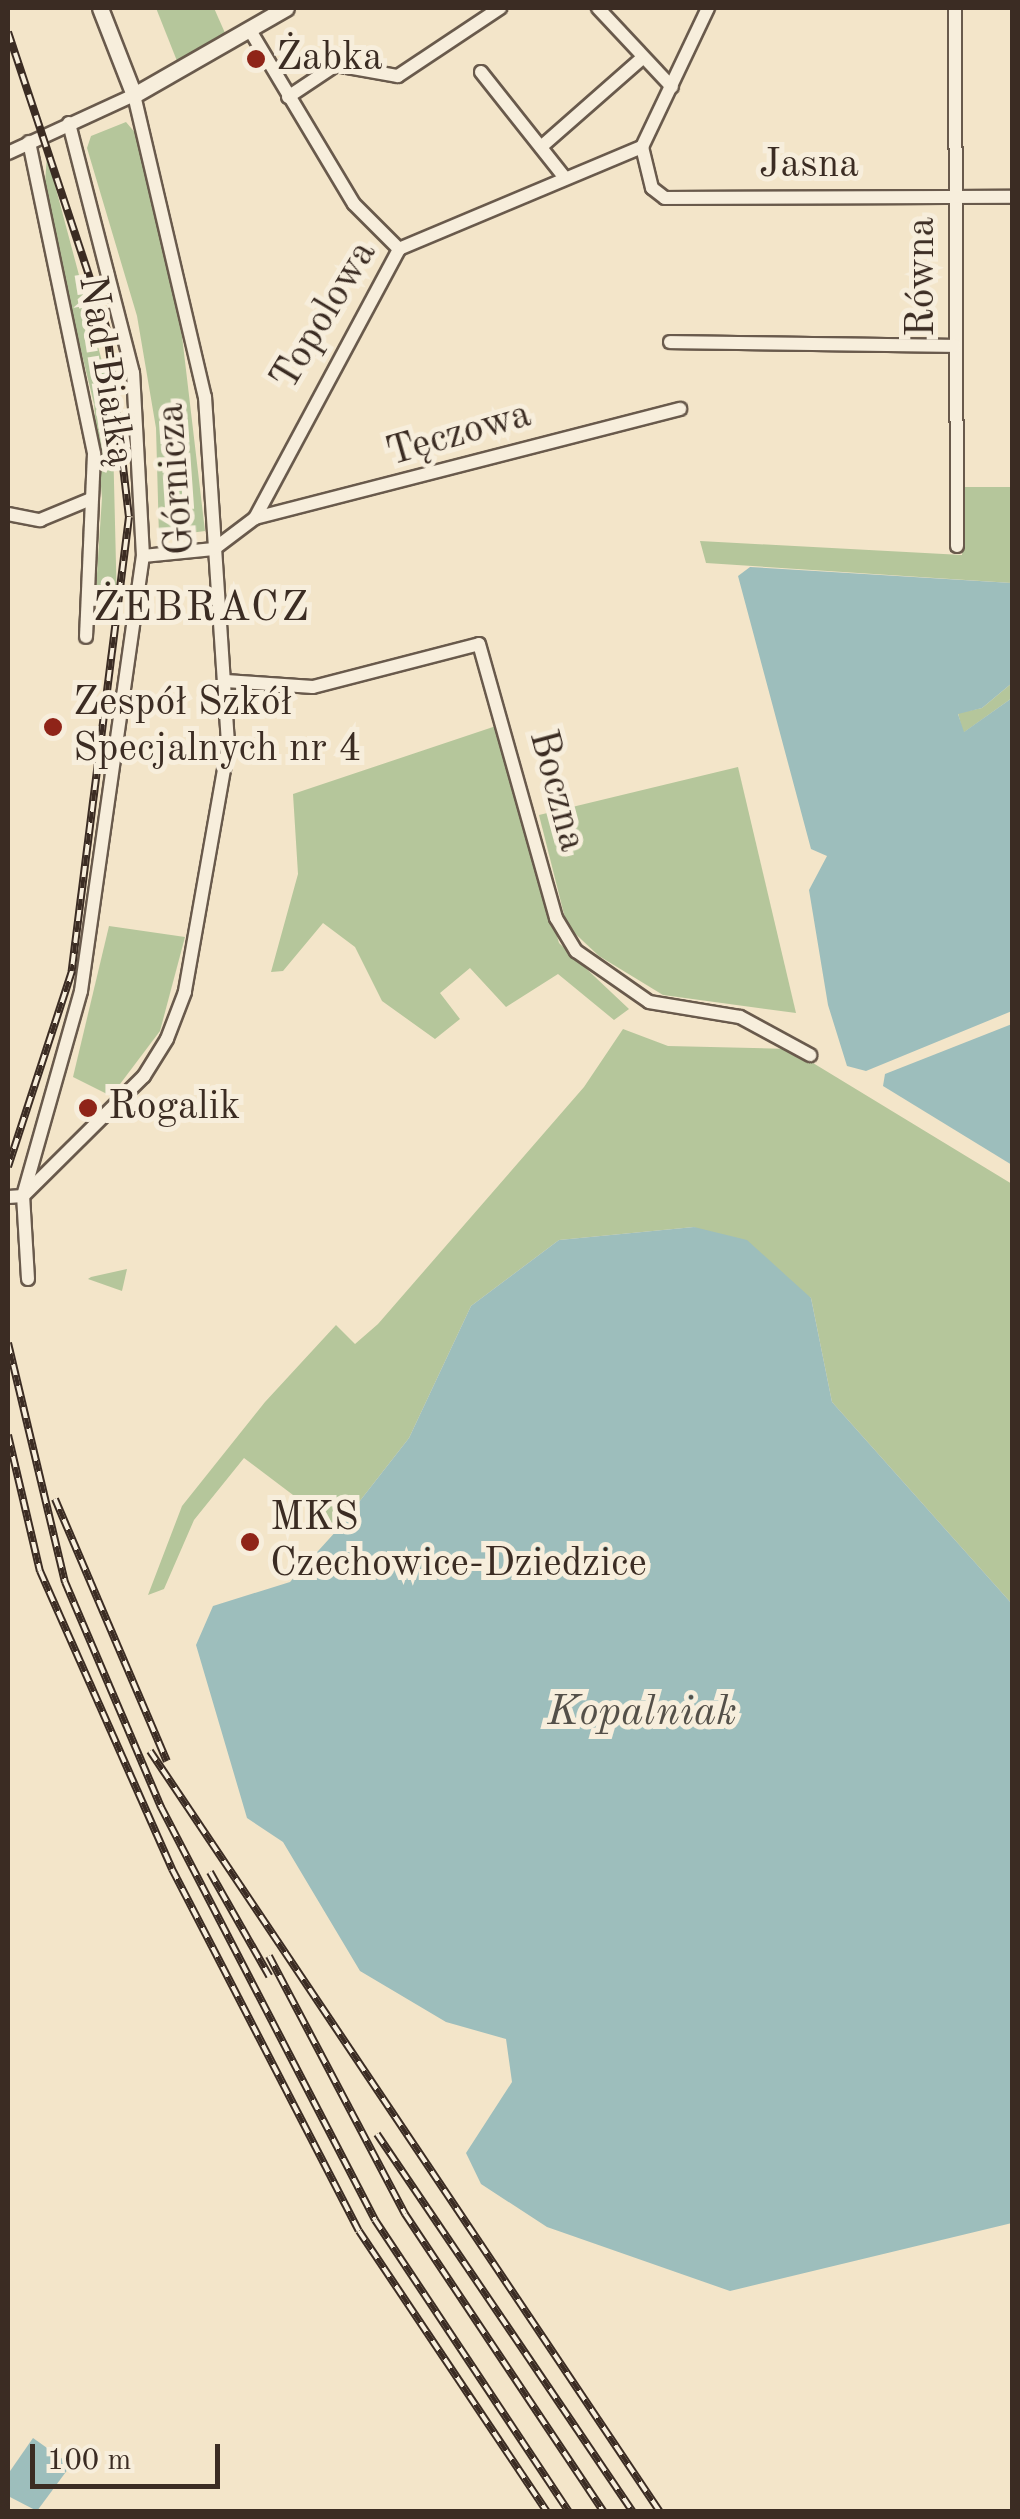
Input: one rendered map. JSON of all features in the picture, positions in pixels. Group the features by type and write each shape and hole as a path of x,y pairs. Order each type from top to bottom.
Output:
{"street":[{"name":"Górnicza","path":"23,1196 144,1076 167,1040 206,886 228,747 205,396 134,95 100,8"},
{"path":"8,152 134,95 251,32 286,8"},
{"path":"288,97 336,65 398,76 500,8"},
{"path":"598,8 640,60 672,87"},
{"path":"642,148 708,8"},
{"name":"Równa","path":"955,8 956,546"},
{"path":"251,32 354,204 399,249"},
{"path":"541,147 640,60"},
{"path":"481,72 565,178"},
{"name":"Górnicza","path":"28,1279 23,1196 81,991 143,556 133,373 69,123"},
{"name":"Nad Białką","path":"29,142 88,420 92,498 86,637"},
{"name":"Jasna","path":"642,148 652,188 665,198 1012,197"},
{"name":"Topolowa","path":"214,549 255,518 399,249 642,148"},
{"path":"670,342 956,346"},
{"name":"Tęczowa","path":"255,518 680,408"},
{"path":"8,514 40,520 92,498"},
{"path":"143,556 214,549"},
{"name":"Boczna","path":"226,681 313,687 480,644 556,918 576,951 649,1002 740,1017 810,1055"},
{"path":"8,1197 23,1196"}],"green space":[{"path":"156,8 214,8 225,33 177,61"},
{"path":"126,122 137,135 182,336 205,531 159,537 156,428 137,316 87,148 91,136"},
{"path":"47,155 112,399 117,606 95,604 102,498 94,404 44,198"},
{"path":"964,487 1012,487 1012,583 706,563 700,541 962,555"},
{"path":"1012,683 1012,698 963,733 958,713 982,708"},
{"path":"496,726 559,943 629,1009 614,1020 558,974 506,1007 470,968 440,993 460,1019 435,1039 382,1001 355,947 323,923 283,971 271,972 298,874 293,794"},
{"path":"738,767 796,1013 663,995 599,956 567,926 539,815"},
{"path":"556,786 568,798 556,810 544,798"},
{"path":"109,926 185,937 160,1031 111,1096 73,1077"},
{"path":"623,1029 668,1046 790,1049 1012,1184 1012,1604 832,1402 811,1298 694,1227 559,1240 471,1306 409,1438 338,1529 244,1458 194,1520 164,1589 148,1595 182,1506 265,1402 336,1325 355,1344 378,1324 584,1087"},
{"path":"127,1269 122,1291 88,1279 91,1277"}],"water":[{"path":"750,567 1012,583 1012,683 982,708 958,714 964,732 1012,698 1012,1011 866,1071 847,1066 828,1005 809,890 827,856 811,849 738,576"},
{"path":"1012,1024 1012,1165 883,1086 885,1074"},
{"name":"Kopalniak","path":"694,1227 747,1240 811,1298 832,1402 1012,1604 1012,2223 730,2291 547,2227 481,2184 466,2153 512,2082 506,2039 446,2022 360,1971 283,1842 247,1818 196,1645 213,1606 290,1582 338,1529 409,1438 471,1306 559,1240"},
{"path":"33,2438 71,2465 37,2511 8,2496 8,2474"}],"railway":[{"path":"8,32 107,330 129,517 72,971 8,1167"},
{"path":"8,1343 65,1582 161,1807 375,2220 569,2512"},
{"path":"8,1435 40,1571 172,1869 359,2231 547,2512"},
{"path":"55,1499 167,1761"},
{"path":"150,1751 660,2512"},
{"path":"210,1872 269,1976"},
{"path":"269,1956 405,2214 604,2512"},
{"path":"377,2134 633,2512"}],"place":[{"name":"Żabka","path":"256,59"},
{"name":"Zespół Szkół Specjalnych nr 4","path":"53,727"},
{"name":"Rogalik","path":"88,1108"},
{"name":"MKS Czechowice-Dziedzice","path":"250,1542"}],"district":[{"name":"ŻEBRACZ","path":"202,609"}]}
